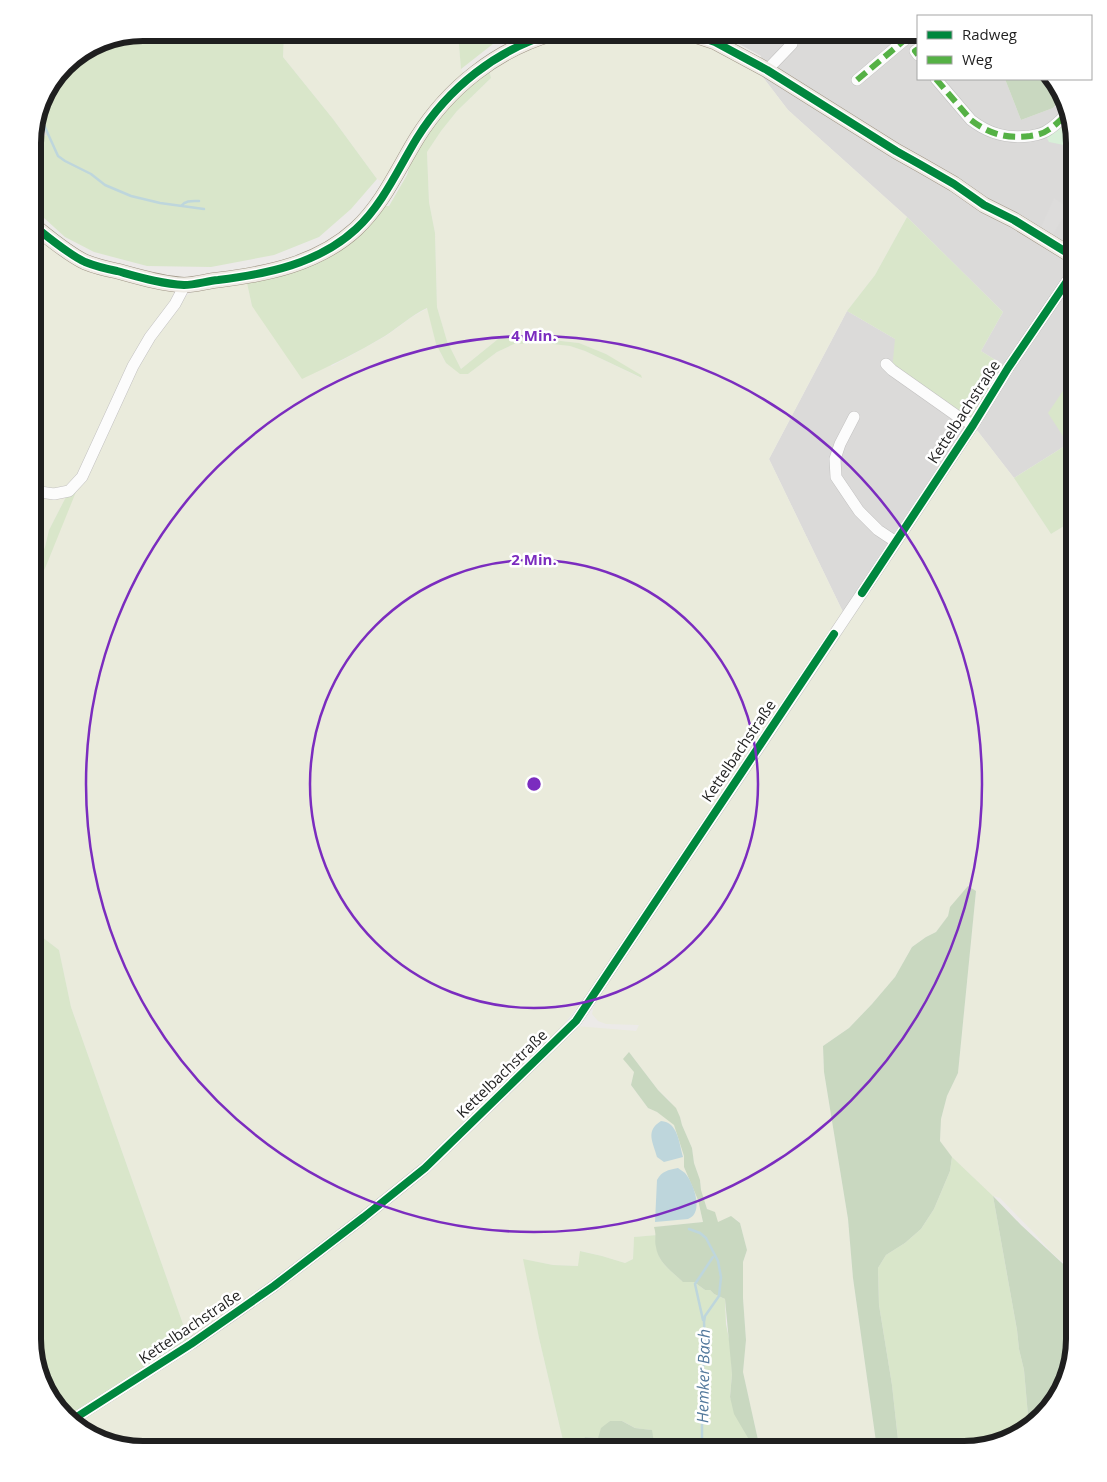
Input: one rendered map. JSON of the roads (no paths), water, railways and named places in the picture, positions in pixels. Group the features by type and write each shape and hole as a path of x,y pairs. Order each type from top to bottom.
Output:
{"main road":[{"path":"41,231 84,262 145,279 185,285 246,277 283,269 304,262 343,240 370,214 431,117 461,84 492,61 532,41"},
{"path":"712,41 767,70 896,152 954,184 984,205 1014,220 1066,251"},
{"path":"896,152 975,209 1006,224 1066,261"}],"street":[{"path":"767,70 792,44 789,41"},
{"path":"857,80 903,41"},
{"path":"937,80 971,120 993,134 1010,137 1039,134 1048,131 1062,118"},
{"name":"Kettelbachstraße","path":"78,1416 191,1344 252,1302 364,1217 425,1168 576,1021 896,542 1008,368 1066,283"},
{"path":"41,492 54,494 69,491 82,477 133,366 150,337 175,304 185,285"},
{"path":"886,364 960,418 973,425"},
{"path":"854,417 840,444 835,459 836,477 846,495 859,511 878,530 896,542"}],"water":[{"path":"661,1121 667,1122 674,1129 683,1157 664,1162 657,1157 651,1137 653,1129"},
{"path":"678,1168 688,1177 694,1190 697,1204 696,1211 688,1219 655,1222 657,1180 666,1171"}],"waterway":[{"path":"43,124 58,156 91,174 105,185 131,196 160,203 204,209"},
{"path":"181,206 187,202 199,201"},
{"name":"Hemker Bach","path":"689,1229 700,1233 706,1238 718,1261 721,1277 719,1296 705,1316 704,1322 702,1441"},
{"path":"703,1320 695,1284 713,1257"}]}
